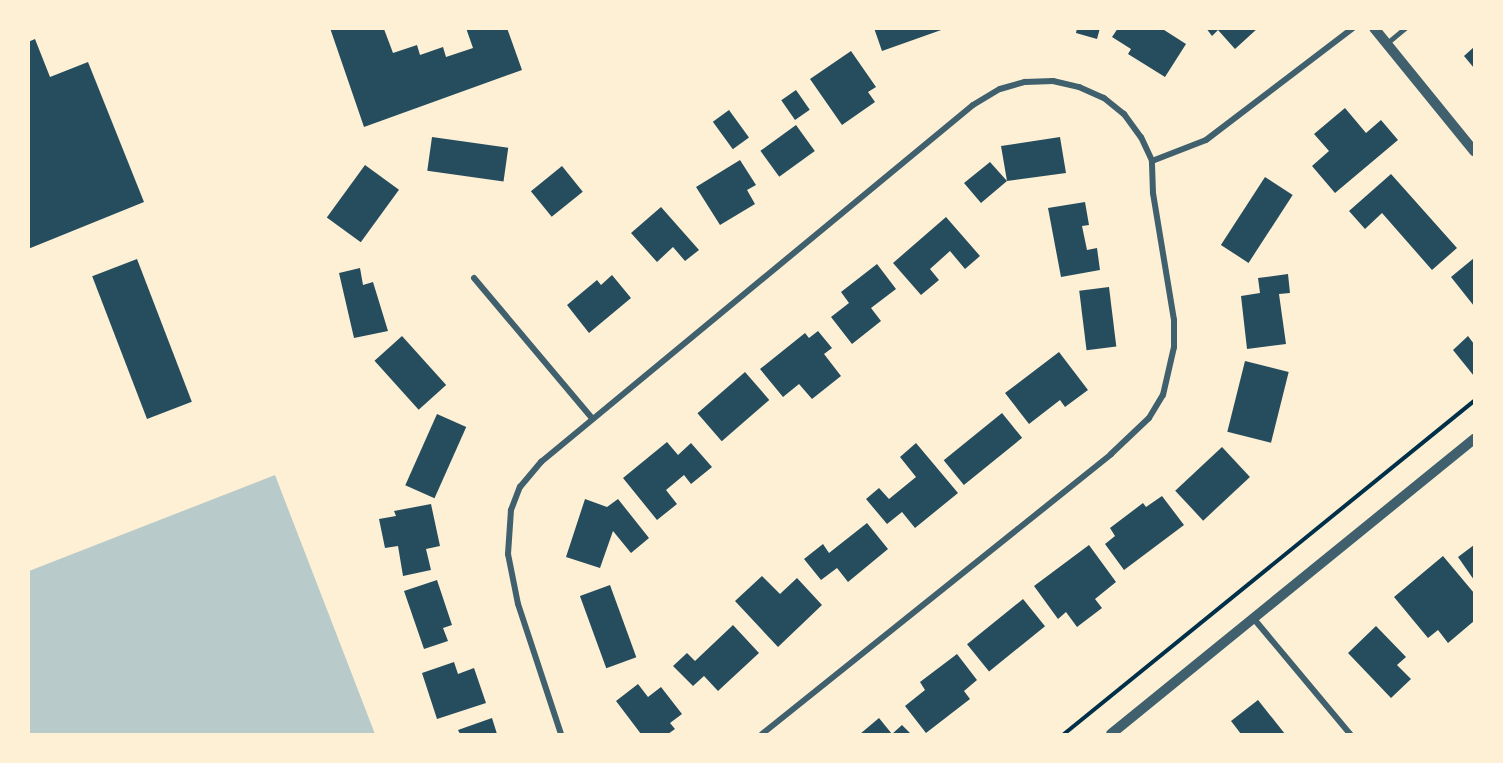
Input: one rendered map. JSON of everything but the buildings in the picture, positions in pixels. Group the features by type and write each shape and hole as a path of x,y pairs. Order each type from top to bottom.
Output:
{"street":[{"path":"1152,161 1206,140 1353,28"},
{"path":"1374,28 1474,151"},
{"path":"561,735 518,604 507,532 519,486 592,418 973,105 1000,89 1025,82 1053,81 1104,98 1124,114 1141,136 1152,161 1153,193 1174,320 1174,347 1163,395 1149,418 1111,454 762,735"},
{"path":"474,278 592,418"},
{"path":"1111,735 1474,439"},
{"path":"1254,619 1350,735"}],"lane":[{"path":"1386,44 1405,28"}],"path":[{"path":"1064,735 1474,401"}],"shaded area":[{"path":"275,475 375,734 29,734 29,571"}]}
